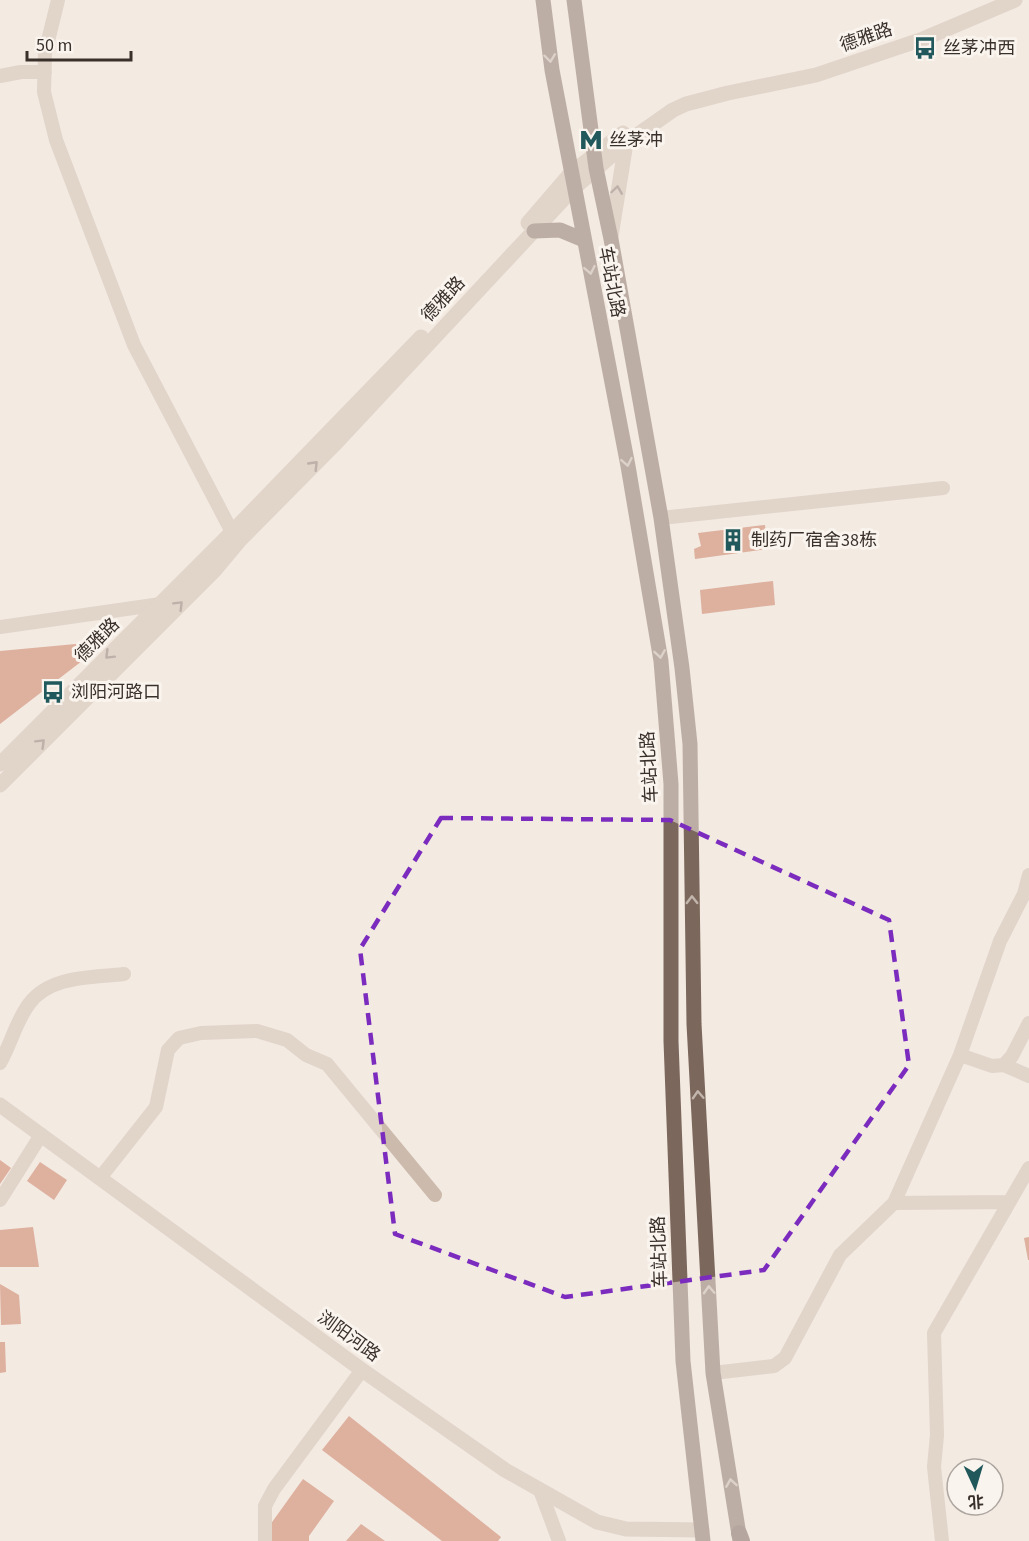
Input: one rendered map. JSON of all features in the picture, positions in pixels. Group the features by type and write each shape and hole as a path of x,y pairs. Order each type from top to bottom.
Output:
{"main road":[{"name":"车站北路","path":"543,0 552,70 628,466 661,661 671,784 671,1041 683,1361 703,1536"},
{"name":"车站北路","path":"574,0 595,161 661,518 682,668 690,744 694,1024 713,1373 740,1538"},
{"path":"534,231 560,230 584,240"}],"street":[{"path":"58,0 45,53 44,92 56,140 134,345 232,532"},
{"name":"德雅路","path":"0,785 215,570 240,540 337,442 574,188 595,161 630,128 683,98 727,85 821,66 922,31 993,0"},
{"name":"德雅路","path":"0,764 232,532 515,239 571,173 626,143 673,110 686,104 711,96 807,77 830,70 923,39 1015,0"},
{"path":"0,76 21,72 45,72"},
{"path":"611,238 626,143"},
{"path":"661,518 943,488"},
{"path":"0,627 161,604"},
{"path":"713,1373 774,1366 785,1358 840,1255 894,1203 960,1055 1000,941 1024,894 1029,875"},
{"path":"0,1063 28,1004 39,992 54,983 124,974"},
{"path":"1004,1065 1012,1056 1029,1023"},
{"path":"100,1178 156,1107 168,1050 179,1038 201,1033 257,1031 287,1040 306,1055 327,1064 435,1195"},
{"path":"960,1055 992,1066 1004,1065 1029,1076"},
{"name":"浏阳河路","path":"0,1105 362,1370 505,1470 597,1522 626,1529 703,1536"},
{"path":"0,1200 41,1135"},
{"path":"942,1541 934,1467 937,1435 934,1333 1029,1168"},
{"path":"894,1203 1008,1202"},
{"path":"265,1541 265,1506 274,1489 362,1370"},
{"path":"540,1490 559,1541"}],"highlighted area":[{"path":"441,818 670,820 889,920 909,1065 764,1270 565,1297 395,1234 360,949"}],"building":[{"name":"制药厂宿舍38栋","path":"765,525 768,549 695,559 694,549 701,546 698,533"},
{"path":"773,581 775,605 702,614 700,590"},
{"path":"108,641 0,724 0,651"},
{"path":"0,1160 11,1168 0,1184"},
{"path":"40,1162 67,1180 54,1200 27,1181"},
{"path":"33,1227 39,1267 0,1267 0,1230"},
{"path":"1029,1237 1029,1260 1028,1260 1024,1238"},
{"path":"0,1284 19,1295 21,1324 1,1325"},
{"path":"0,1342 5,1342 6,1372 0,1373"},
{"path":"349,1416 501,1537 498,1541 442,1541 322,1450"},
{"path":"303,1479 334,1501 309,1536 309,1541 271,1541 270,1525"},
{"path":"361,1524 385,1541 346,1541"}],"place":[{"name":"丝茅冲西","path":"925,48"},
{"name":"丝茅冲","path":"591,140"},
{"name":"制药厂宿舍38栋","path":"733,540"},
{"name":"浏阳河路口","path":"53,692"}]}
